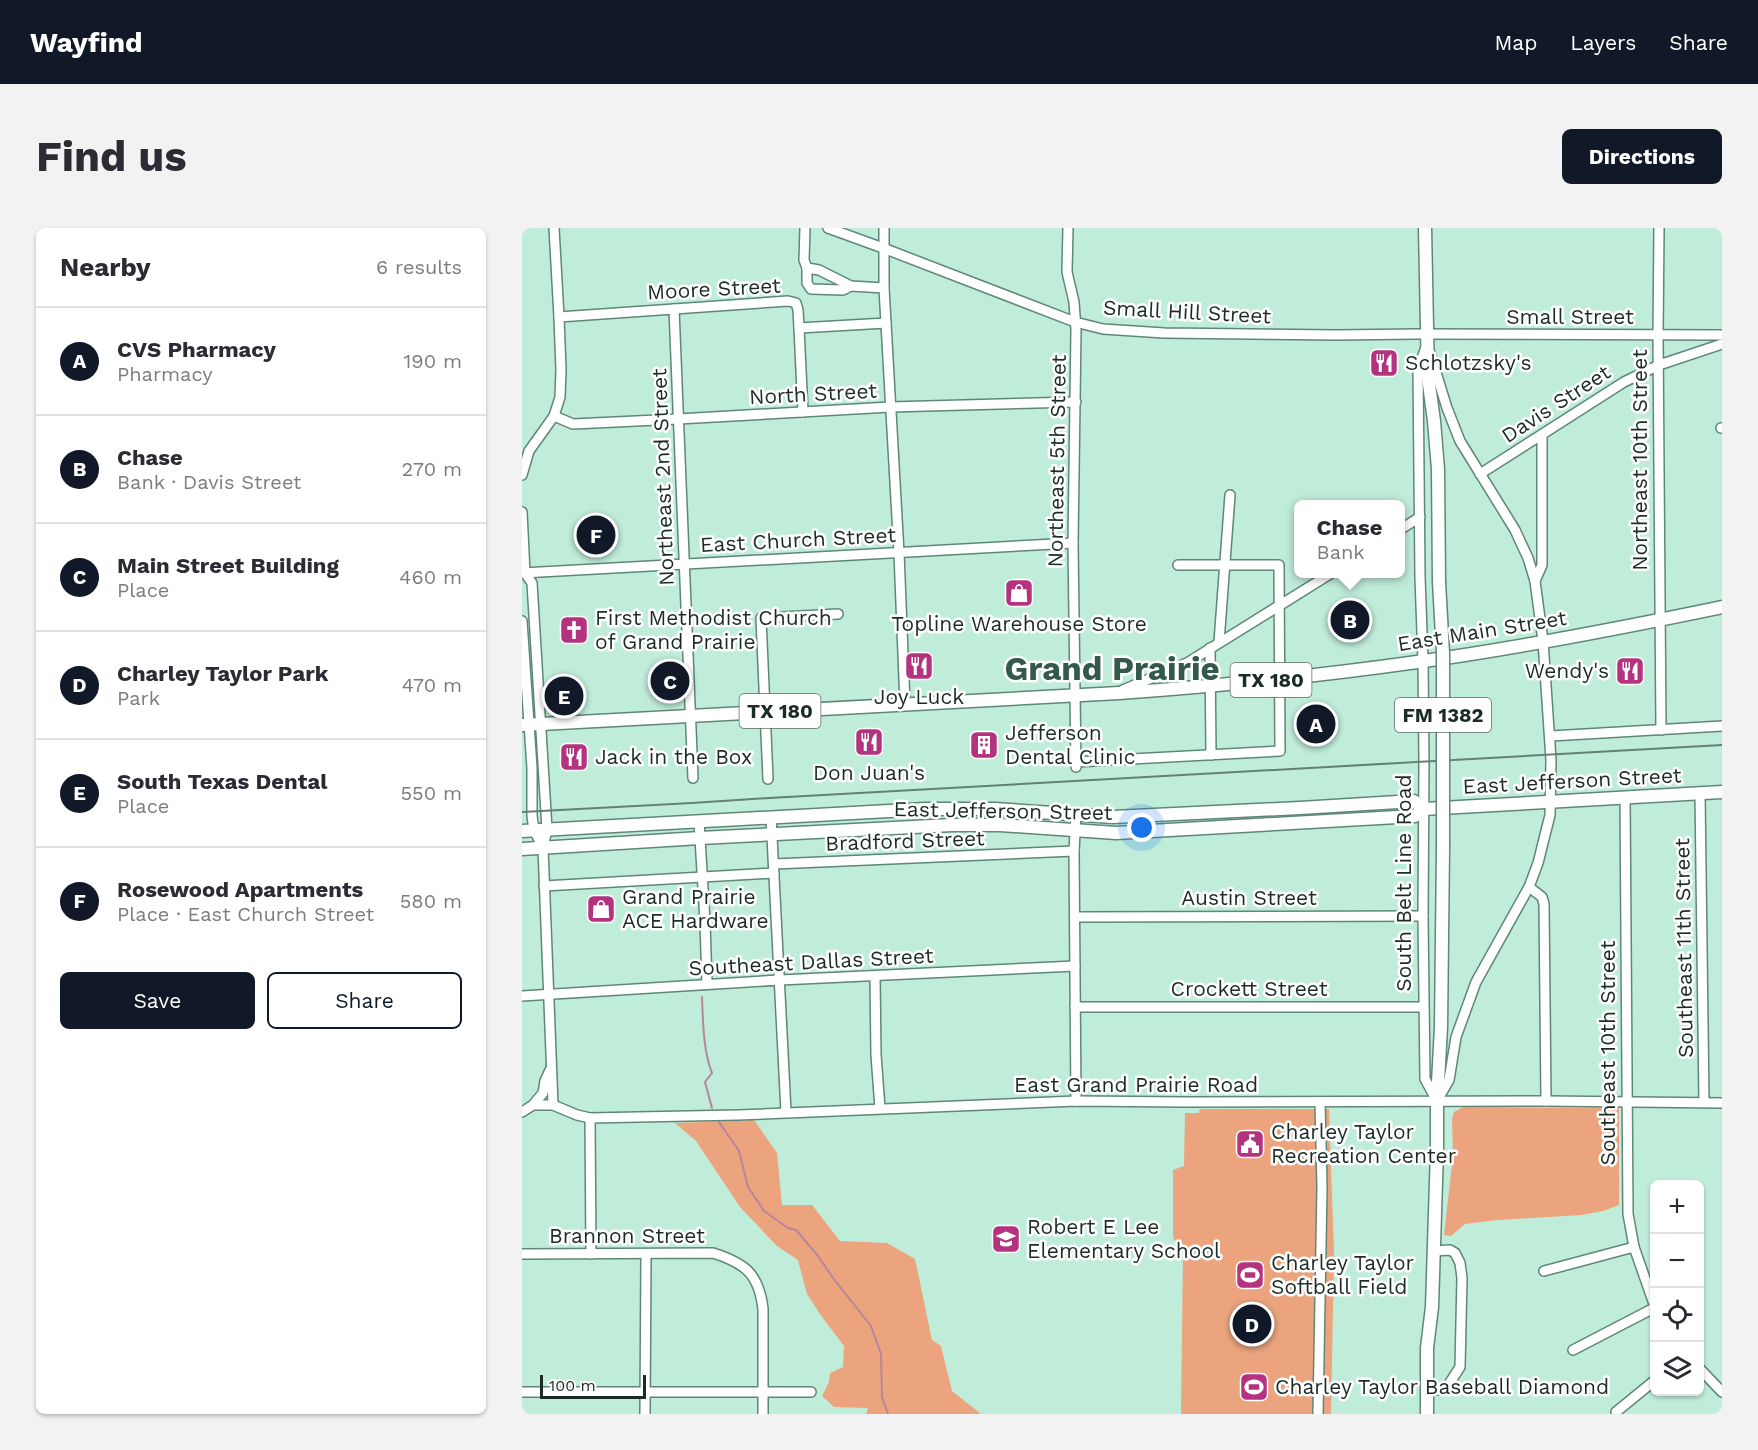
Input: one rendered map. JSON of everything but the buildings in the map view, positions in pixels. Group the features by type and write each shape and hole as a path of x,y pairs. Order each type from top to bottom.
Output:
{"main road":[{"path":"1424,338 1425,228"},
{"name":"South Belt Line Road","path":"1424,338 1438,469 1438,582 1443,660 1441,1037 1437,1101 1432,1307 1427,1348 1427,1414"},
{"name":"East Main Street","path":"530,724 1119,693 1210,686 1424,662 1722,607"},
{"name":"East Jefferson Street","path":"522,849 937,825 1000,825 1116,833 1201,829 1415,816 1423,809 1722,792"},
{"name":"East Jefferson Street","path":"528,830 939,809 994,809 1113,817 1414,801 1423,809"},
{"path":"937,825 939,809"},
{"path":"878,811 879,828"},
{"path":"820,814 821,831"},
{"path":"1201,814 1201,829"}],"street":[{"path":"522,475 529,451 554,416 560,397 561,370 554,228"},
{"path":"805,228 804,260 807,268 807,283 811,289 843,290 851,286"},
{"name":"Small Hill Street","path":"828,228 1075,322 1120,331 1424,338"},
{"path":"884,228 884,288 905,704"},
{"name":"Northeast 5th Street","path":"1068,228 1067,272 1074,302 1076,330 1073,543 1076,764 1210,755"},
{"name":"Northeast 10th Street","path":"1659,228 1660,619"},
{"path":"807,268 819,270 851,286 884,288"},
{"name":"Moore Street","path":"559,317 788,301 796,303 799,327"},
{"name":"Northeast 2nd Street","path":"674,309 693,778"},
{"path":"803,412 799,327 886,323"},
{"name":"Small Street","path":"1424,338 1722,335"},
{"path":"1424,338 1460,441 1515,530 1528,558 1535,581 1543,641 1551,736 1550,815 1538,863 1529,887 1476,982 1456,1037 1449,1080 1437,1101"},
{"name":"FM 1382","path":"1424,338 1418,369 1419,517 1424,662"},
{"name":"Davis Street","path":"1479,474 1624,382 1659,365 1722,344"},
{"name":"North Street","path":"554,416 573,424 890,407 1076,402"},
{"path":"1535,581 1542,565 1542,435"},
{"path":"1219,642 1230,495"},
{"path":"522,512 523,575 532,584 530,724 547,830 543,848 553,1105"},
{"path":"1405,526 1419,517"},
{"name":"East Church Street","path":"523,575 1073,543"},
{"path":"1178,564 1279,565 1280,750 1210,755 1210,648"},
{"path":"1119,693 1186,663 1322,578"},
{"path":"768,779 761,618 838,614"},
{"path":"1660,619 1661,730"},
{"path":"522,621 532,768 528,830 543,848"},
{"name":"South Belt Line Road","path":"1424,662 1423,1007 1425,1079 1437,1101"},
{"path":"1551,736 1722,726"},
{"name":"Southeast 11th Street","path":"1700,793 1704,1102"},
{"name":"Southeast 10th Street","path":"1625,797 1628,1214 1634,1247 1650,1294"},
{"path":"1076,815 1074,851 1076,1101"},
{"path":"771,816 786,1112"},
{"path":"699,821 707,984"},
{"name":"Bradford Street","path":"544,886 702,877 774,869 1074,851"},
{"path":"1529,887 1542,897 1544,904 1546,1101"},
{"name":"Austin Street","path":"1075,916 1423,916"},
{"name":"Southeast Dallas Street","path":"522,996 780,980 1075,966"},
{"path":"875,976 876,1055 880,1108"},
{"name":"Crockett Street","path":"1075,1007 1423,1007"},
{"path":"526,1109 543,1093 551,1067"},
{"name":"East Grand Prairie Road","path":"526,1109 553,1105 590,1118 1076,1101 1722,1103"},
{"path":"1318,1414 1322,1187 1320,1102"},
{"path":"590,1118 591,1254"},
{"path":"1544,1271 1634,1247"},
{"path":"1427,1389 1442,1390 1449,1384 1460,1367 1462,1278 1460,1263 1455,1253 1450,1250 1434,1251"},
{"name":"Brannon Street","path":"522,1254 713,1253 732,1258 754,1278 761,1292 763,1392"},
{"path":"645,1414 646,1254"},
{"path":"1573,1350 1650,1308"},
{"path":"1704,1373 1722,1392"},
{"path":"1616,1412 1650,1384"},
{"path":"522,1392 812,1392"},
{"path":"763,1392 763,1414"}],"shaded area":[{"path":"1463,1107 1619,1108 1619,1205 1581,1215 1465,1224 1451,1236 1444,1235 1453,1155 1452,1119 1454,1112"},
{"path":"1200,1109 1329,1109 1334,1253 1331,1414 1181,1414 1183,1251 1179,1250 1173,1237 1173,1170 1184,1166 1185,1113 1199,1113"},
{"path":"754,1120 777,1153 782,1205 812,1205 840,1241 887,1243 915,1259 932,1340 941,1346 952,1391 981,1414 866,1414 868,1408 834,1407 822,1396 829,1382 830,1373 843,1367 844,1346 807,1294 798,1260 777,1246 740,1207 696,1141 675,1123"}],"waterway":[{"path":"702,997 705,1045 712,1073 705,1082 712,1108"},
{"path":"719,1122 739,1151 748,1187 764,1211 788,1228 796,1230 871,1326 881,1354 882,1397 888,1414"}],"railway":[{"path":"522,812 1722,745"}],"place":[{"name":"Schlotzsky's","path":"1384,363"},
{"name":"Rosewood Apartments","path":"596,535"},
{"name":"Topline Warehouse Store","path":"1019,593"},
{"name":"Chase","path":"1350,620"},
{"name":"First Methodist Church of Grand Prairie","path":"574,630"},
{"name":"Joy Luck","path":"919,666"},
{"name":"Wendy's","path":"1630,671"},
{"name":"Main Street Building","path":"670,681"},
{"name":"South Texas Dental","path":"564,696"},
{"name":"CVS Pharmacy","path":"1316,724"},
{"name":"Don Juan's","path":"869,742"},
{"name":"Jefferson Dental Clinic","path":"984,745"},
{"name":"Jack in the Box","path":"574,757"},
{"name":"Grand Prairie ACE Hardware","path":"601,909"},
{"name":"Charley Taylor Recreation Center","path":"1250,1144"},
{"name":"Robert E Lee Elementary School","path":"1006,1239"},
{"name":"Charley Taylor Softball Field","path":"1250,1275"},
{"name":"Charley Taylor Park","path":"1252,1324"},
{"name":"Charley Taylor Baseball Diamond","path":"1254,1387"}],"district":[{"name":"Grand Prairie","path":"1112,668"}]}
